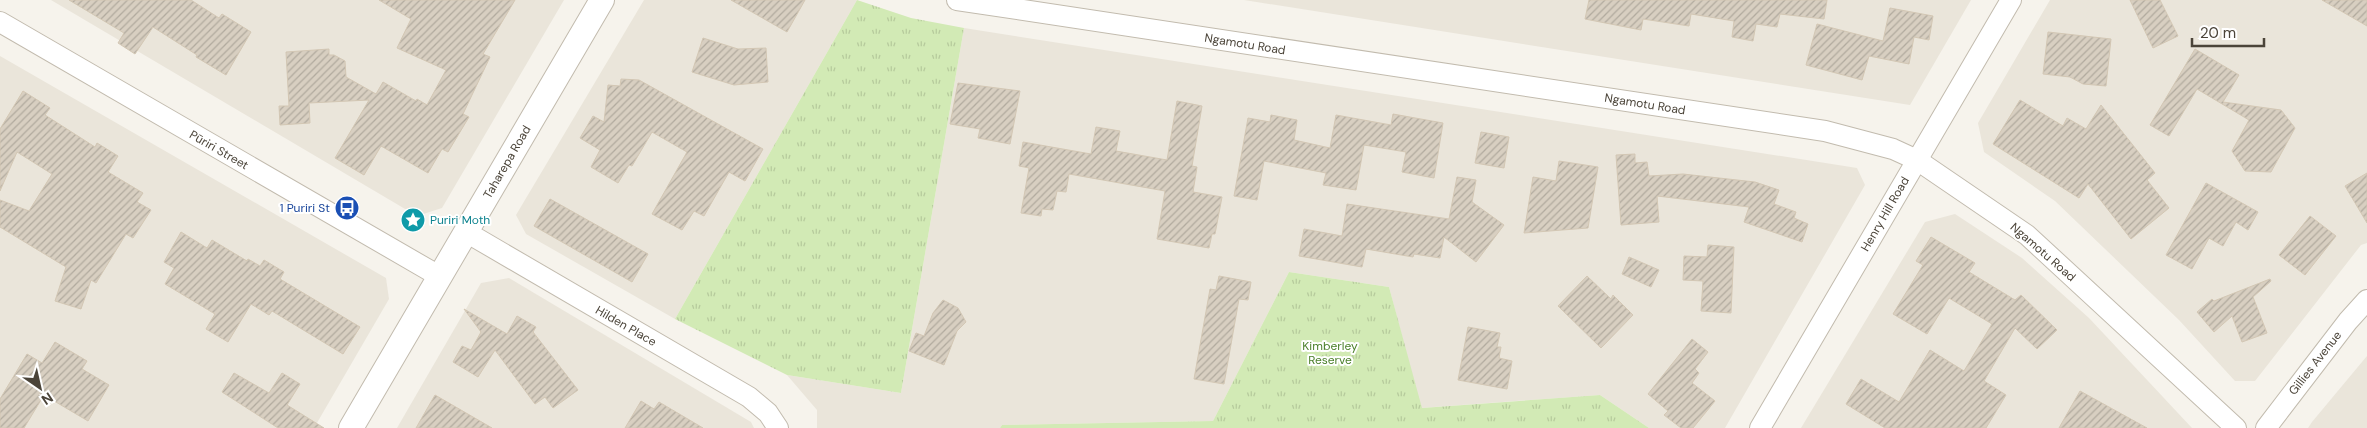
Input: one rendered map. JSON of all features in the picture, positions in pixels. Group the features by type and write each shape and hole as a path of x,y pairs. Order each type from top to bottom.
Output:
{"street":[{"name":"Taharepa Road","path":"351,428 602,0"},
{"name":"Ngamotu Road","path":"957,0 1825,131 1893,149 1917,160 2027,234 2236,428"},
{"name":"Henry Hill Road","path":"1760,428 2010,0"},
{"name":"Pūriri Street","path":"0,22 439,276"},
{"name":"Hilden Place","path":"466,232 749,397 768,413 778,428"},
{"name":"Gillies Avenue","path":"2266,428 2348,320 2367,300"}],"shaded area":[{"path":"51,0 564,0 442,208 417,216"},
{"path":"644,0 857,0 675,319 526,234 516,215"},
{"path":"1244,0 1971,0 1910,105"},
{"path":"2050,0 2367,0 2367,243 2361,245 2255,381 2235,381 2179,320 2055,201 1984,152 1978,123"},
{"path":"964,28 1857,168 1865,185 1725,428 1649,428 1600,395 1421,408 1389,287 1289,272 1213,421 1002,425 1000,428 817,428 817,410 787,375 901,393"},
{"path":"0,56 386,278 389,299 314,428 0,428"},
{"path":"1955,214 2022,258 2089,318 2192,428 1801,428 1925,222"},
{"path":"509,278 751,422 754,428 397,428 481,283"},
{"path":"2367,356 2367,428 2308,428 2312,422"}],"green space":[{"path":"857,0 911,18 964,28 901,393 787,375 675,319"},
{"name":"Kimberley Reserve","path":"1289,272 1389,287 1422,408 1600,395 1649,428 1000,428 1002,425 1213,421"}],"building":[{"path":"69,0 191,0 219,18 222,14 251,32 226,75 153,27 135,54 118,43 124,33"},
{"path":"379,0 515,0 483,54 490,57 463,114 469,117 448,152 442,149 428,173 381,146 364,175 335,158 369,100 309,103 310,123 280,125 279,106 289,106 286,52 329,49 329,55 334,55 345,61 346,77 376,94 383,82 416,101 417,99 427,105 446,70 397,48 411,19"},
{"path":"731,0 805,0 787,32"},
{"path":"1589,0 1827,0 1824,19 1780,14 1777,27 1756,24 1753,41 1732,37 1734,21 1691,14 1689,26 1643,19 1641,30 1585,19"},
{"path":"2130,0 2160,0 2178,36 2153,48"},
{"path":"2322,0 2367,0 2367,26"},
{"path":"1890,8 1933,16 1929,40 1914,37 1909,64 1869,56 1862,80 1806,65 1817,24 1883,41"},
{"path":"2048,32 2111,39 2106,86 2083,84 2070,77 2043,74"},
{"path":"703,38 738,49 766,48 768,82 734,85 692,72"},
{"path":"2195,49 2239,75 2223,102 2281,110 2295,128 2271,172 2245,171 2232,151 2249,120 2197,89 2169,136 2150,125"},
{"path":"621,79 639,80 763,149 745,181 729,172 704,216 694,211 682,230 652,214 687,152 652,132 632,166 629,165 618,183 591,167 600,150 580,138 593,116 604,122 608,85 620,86"},
{"path":"958,83 1020,91 1010,144 978,138 980,129 950,124"},
{"path":"23,91 50,108 45,115 95,147 97,143 118,156 108,172 143,193 137,202 151,210 133,238 126,234 96,283 91,280 81,309 55,301 66,267 0,227 0,200 29,211 52,174 17,152 0,191 0,129"},
{"path":"2020,100 2063,126 2067,118 2086,129 2101,105 2155,173 2147,180 2169,208 2131,239 2088,184 2079,198 1993,144"},
{"path":"1177,101 1202,106 1192,166 1197,167 1193,192 1222,197 1215,234 1212,234 1209,248 1157,239 1165,191 1069,174 1066,192 1057,191 1053,210 1042,209 1041,216 1021,213 1029,168 1019,166 1023,142 1091,154 1096,127 1120,131 1116,151 1167,160"},
{"path":"1393,114 1443,123 1434,178 1402,172 1406,152 1364,145 1356,190 1323,185 1326,173 1264,161 1257,200 1234,196 1248,118 1270,122 1271,115 1297,120 1294,140 1330,148 1336,115 1391,125"},
{"path":"1481,132 1509,137 1504,168 1475,163"},
{"path":"1635,154 1635,163 1647,162 1649,176 1683,174 1755,182 1779,190 1774,204 1796,212 1794,218 1808,224 1802,242 1744,222 1749,207 1657,196 1659,222 1621,225 1616,155"},
{"path":"1559,161 1598,167 1588,228 1524,233 1533,177 1556,181"},
{"path":"2367,173 2367,223 2345,186"},
{"path":"1457,177 1476,180 1472,202 1504,225 1476,262 1444,237 1440,258 1414,254 1413,257 1366,249 1362,267 1299,256 1304,229 1342,236 1347,204 1449,219"},
{"path":"2206,183 2258,212 2248,230 2236,222 2223,246 2209,238 2192,269 2166,255"},
{"path":"550,199 648,254 632,282 534,226"},
{"path":"2310,216 2336,236 2305,275 2279,255"},
{"path":"181,232 207,248 212,240 247,261 248,259 260,266 264,260 284,272 280,279 360,327 343,354 272,311 269,315 251,304 228,342 206,329 215,314 165,284 174,268 164,262"},
{"path":"1931,237 1975,263 1969,272 2015,300 2021,295 2057,330 2037,349 2015,328 1984,381 2006,395 1986,428 1885,428 1846,404 1861,379 1899,402 1930,350 1964,371 1992,324 1949,298 1927,334 1893,314 1923,265 1916,261"},
{"path":"1708,245 1734,247 1731,313 1701,311 1703,281 1683,280 1684,256 1707,257"},
{"path":"1629,257 1659,270 1651,287 1622,274"},
{"path":"1219,276 1251,282 1248,300 1239,299 1224,384 1194,379 1210,289 1216,290"},
{"path":"1587,276 1611,299 1613,295 1633,315 1601,348 1558,306"},
{"path":"2270,279 2271,281 2253,297 2267,333 2242,342 2232,316 2214,332 2197,312 2212,299 2214,301"},
{"path":"943,300 958,308 966,322 957,331 944,365 909,351 916,333 924,336 933,313"},
{"path":"464,309 507,334 517,316 536,327 533,332 578,390 553,408 545,397 535,404 495,350 478,377 453,362 462,346 471,350 481,332"},
{"path":"1468,327 1500,333 1497,347 1501,347 1499,358 1512,361 1507,389 1458,380"},
{"path":"1692,339 1708,352 1695,369 1699,373 1692,383 1715,401 1693,428 1681,428 1664,415 1668,411 1648,394"},
{"path":"55,342 87,361 82,369 109,385 88,421 44,395 24,428 0,428 0,399 27,354 42,363"},
{"path":"234,373 269,393 282,373 300,384 287,405 324,428 278,428 222,392"},
{"path":"2080,391 2147,428 2059,428"},
{"path":"435,395 492,428 416,428"},
{"path":"641,401 654,409 659,402 703,428 625,428"}],"place":[{"name":"1 Puriri St","path":"347,208"},
{"name":"Puriri Moth","path":"413,220"}]}
